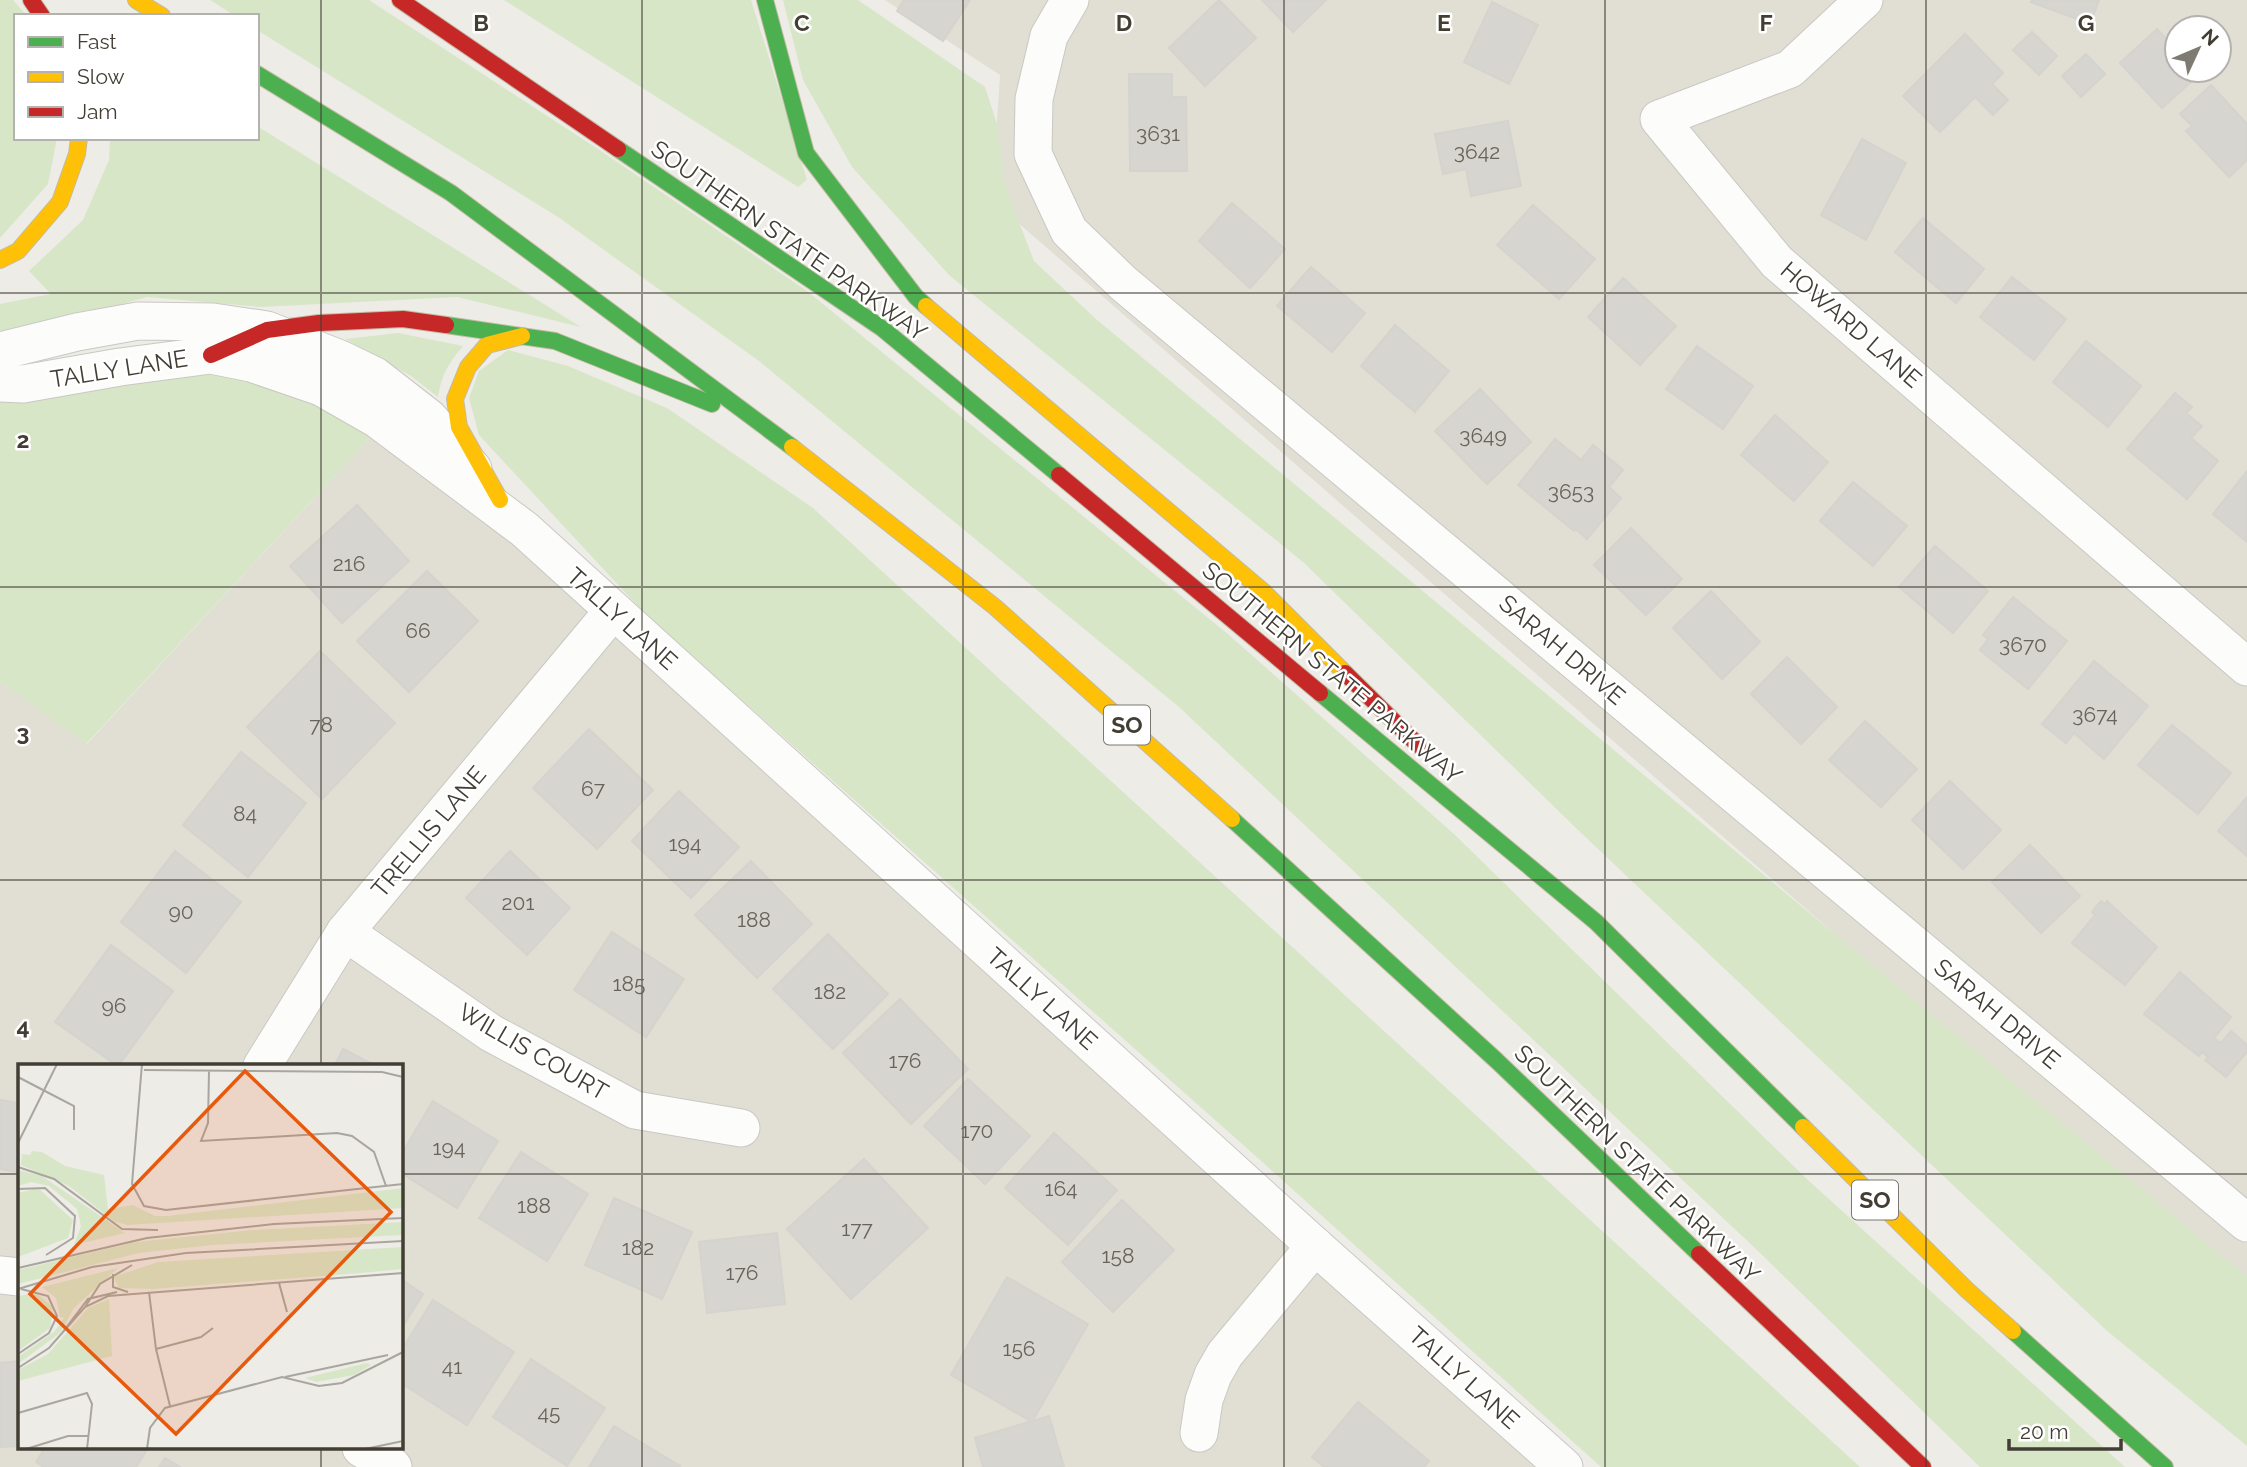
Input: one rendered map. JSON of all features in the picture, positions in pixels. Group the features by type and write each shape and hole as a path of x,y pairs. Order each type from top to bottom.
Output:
{"highway":[{"path":"136,0 159,14"},
{"name":"SOUTHERN STATE PARKWAY","path":"400,0 883,329 1596,922 1966,1290 2165,1467"},
{"path":"765,0 806,153 916,297 1264,592 1430,757"},
{"name":"SOUTHERN STATE PARKWAY","path":"259,75 452,192 763,424 995,607 1240,825 1497,1061 1923,1467"},
{"path":"0,260 18,251 60,202 77,154 79,140"},
{"path":"211,355 267,330 319,323 403,319 555,341 763,424"},
{"path":"500,500 459,427 455,399 468,368 487,345 522,336"},
{"path":"1469,795 1596,922"}],"street":[{"name":"SARAH DRIVE","path":"1070,0 1049,36 1034,99 1033,154 1069,231 1133,292 2247,1223"},
{"name":"HOWARD LANE","path":"1864,0 1790,69 1659,119 1777,262 2247,667"},
{"name":"TALLY LANE","path":"0,351 138,321 213,322 267,330 375,376 429,418 524,528 613,611 1315,1246 1564,1467"},
{"name":"TALLY LANE","path":"0,383 23,384 211,355 251,363 321,387 377,419 524,528"},
{"name":"TRELLIS LANE","path":"263,1064 345,932 613,611"},
{"name":"WILLIS COURT","path":"345,932 491,1032 635,1110 741,1128"},
{"path":"1199,1433 1213,1375 1225,1354 1315,1246"},
{"path":"0,1276 18,1277"},
{"path":"364,1450 393,1467"}],"shaded area":[{"path":"885,0 2247,0 2247,1293 992,200 1000,75"},
{"path":"372,436 514,538 1556,1467 0,1467 0,681 87,744"}],"green space":[{"path":"0,0 13,0 25,14 14,14 14,140 57,140 48,184 0,238"},
{"path":"210,0 369,0 598,149 807,291 1229,635 1454,834 1809,1181 2125,1467 1980,1467 1757,1250 1179,707 759,361 558,217 259,31 259,14 232,14"},
{"path":"504,0 751,0 807,180 798,187"},
{"path":"783,0 858,0 985,87 997,124 1005,186 1034,261 1096,319 2247,1277 2247,1446 2106,1330 1578,830 1303,562 950,276 852,167 803,80"},
{"path":"259,127 581,327 457,297 261,307 147,297 0,338 0,304 51,294 29,271 83,220 109,160 110,140 259,140"},
{"path":"398,333 463,346 446,370 438,397 411,376 345,339"},
{"path":"508,350 568,366 667,408 813,508 1860,1467 1601,1467 1250,1151 647,616 479,435 469,398 479,371"},
{"path":"219,374 300,396 372,436 86,744 0,681 0,393"}],"building":[{"path":"904,0 970,0 943,41 897,11"},
{"path":"1219,0 1256,38 1205,86 1169,48"},
{"path":"1262,0 1326,0 1293,32"},
{"path":"2099,0 2090,24 2031,2"},
{"path":"1492,2 1538,25 1509,84 1464,62"},
{"path":"2157,29 2163,35 2163,84 2189,84 2162,108 2120,63"},
{"path":"2032,32 2057,56 2039,75 2013,50"},
{"path":"1965,34 2003,73 1992,84 2008,100 1993,115 1975,97 1940,132 1903,96"},
{"path":"2086,54 2105,74 2081,97 2062,76"},
{"path":"1129,74 1172,74 1172,97 1186,97 1187,171 1130,171"},
{"path":"2211,85 2247,124 2247,160 2229,177 2186,131 2192,126 2180,114"},
{"path":"1508,121 1521,186 1471,196 1466,169 1443,174 1435,134"},
{"path":"1862,139 1906,163 1866,240 1821,215"},
{"path":"1232,203 1285,249 1250,288 1199,241"},
{"path":"1533,205 1595,259 1559,299 1497,245"},
{"path":"1923,218 1984,269 1956,303 1895,252"},
{"path":"1311,267 1365,313 1332,352 1277,306"},
{"path":"2012,277 2066,319 2034,360 1980,317"},
{"path":"1623,278 1676,326 1640,365 1588,317"},
{"path":"1395,325 1449,371 1415,412 1361,366"},
{"path":"2086,341 2141,386 2108,427 2053,382"},
{"path":"1697,346 1753,386 1723,429 1666,389"},
{"path":"1480,389 1531,442 1487,484 1435,431"},
{"path":"2175,393 2192,407 2186,413 2202,426 2191,438 2218,461 2187,499 2127,449"},
{"path":"1775,415 1828,462 1794,501 1741,455"},
{"path":"1555,439 1581,460 1593,445 1623,470 1609,487 1621,498 1587,539 1518,485"},
{"path":"2247,471 2247,542 2213,514"},
{"path":"1853,482 1907,526 1873,566 1820,521"},
{"path":"357,505 409,561 342,623 290,566"},
{"path":"1631,528 1682,579 1646,615 1594,565"},
{"path":"1935,546 1988,591 1953,633 1899,587"},
{"path":"427,571 478,621 409,692 357,641"},
{"path":"1711,591 1760,642 1722,679 1673,628"},
{"path":"2013,597 2067,641 2028,689 1980,650 1988,639 1983,635"},
{"path":"320,651 395,723 322,799 247,727"},
{"path":"1787,657 1837,707 1801,744 1751,694"},
{"path":"2094,661 2148,706 2104,759 2074,733 2066,743 2042,724"},
{"path":"1865,721 1917,769 1881,807 1829,760"},
{"path":"2172,725 2231,773 2198,814 2138,765"},
{"path":"589,729 653,790 597,849 533,788"},
{"path":"241,752 306,803 248,877 183,825"},
{"path":"1950,781 2001,830 1963,869 1912,820"},
{"path":"679,791 739,847 691,898 632,841"},
{"path":"2247,797 2247,856 2218,831"},
{"path":"2030,845 2080,896 2041,933 1992,882"},
{"path":"175,851 241,902 186,973 121,922"},
{"path":"510,851 570,908 527,955 466,898"},
{"path":"751,861 812,924 757,978 695,915"},
{"path":"2101,901 2105,904 2107,901 2157,947 2125,985 2072,943 2095,915 2092,912"},
{"path":"612,932 684,979 646,1037 574,990"},
{"path":"828,934 888,994 833,1049 773,989"},
{"path":"111,945 173,991 119,1064 115,1064 55,1022"},
{"path":"2180,972 2231,1017 2214,1038 2221,1043 2231,1031 2247,1045 2247,1052 2226,1077 2205,1060 2208,1057 2202,1052 2199,1056 2144,1014"},
{"path":"900,999 968,1069 911,1124 843,1053"},
{"path":"343,1049 372,1064 335,1064"},
{"path":"968,1079 1030,1136 985,1184 924,1126"},
{"path":"0,1100 18,1103 18,1172 0,1169"},
{"path":"433,1101 498,1141 457,1208 402,1174 402,1153"},
{"path":"1054,1133 1117,1190 1068,1245 1005,1188"},
{"path":"521,1152 588,1194 547,1261 479,1218"},
{"path":"864,1159 928,1228 851,1299 787,1229"},
{"path":"614,1198 692,1232 662,1299 585,1265"},
{"path":"1122,1200 1174,1250 1113,1312 1062,1262"},
{"path":"777,1233 785,1304 707,1313 699,1242"},
{"path":"1007,1277 1088,1324 1032,1422 951,1375"},
{"path":"402,1280 423,1294 402,1327"},
{"path":"433,1300 514,1352 467,1425 402,1384 402,1349"},
{"path":"531,1359 605,1408 567,1466 493,1417"},
{"path":"18,1361 18,1446 0,1447 0,1363"},
{"path":"1358,1402 1429,1461 1424,1467 1324,1467 1312,1457"},
{"path":"1049,1416 1064,1467 983,1467 975,1438"},
{"path":"614,1426 680,1466 589,1467"},
{"path":"44,1450 147,1450 136,1467 44,1467 36,1462"},
{"path":"165,1458 180,1467 159,1467"}],"traffic: fast":[{"path":"765,0 806,153 916,297 926,306"},
{"path":"259,75 451,193 792,447"},
{"path":"618,149 883,329 1059,475"},
{"path":"446,325 555,341 712,404"},
{"path":"1320,693 1596,922 1803,1127"},
{"path":"1232,819 1497,1061 1699,1254"},
{"path":"2013,1331 2165,1467"}],"traffic: slow":[{"path":"136,0 159,14"},
{"path":"0,260 18,251 60,202 77,154 79,140"},
{"path":"926,306 1264,592 1345,673"},
{"path":"500,500 459,427 455,399 468,367 487,345 522,336"},
{"path":"792,447 995,607 1232,819"},
{"path":"1803,1127 1967,1290 2013,1331"}],"traffic: jam":[{"path":"31,0 41,14"},
{"path":"400,0 618,149"},
{"path":"211,355 267,330 319,323 403,319 446,325"},
{"path":"1059,475 1320,693"},
{"path":"1345,673 1418,745"},
{"path":"1699,1254 1923,1467"}]}
